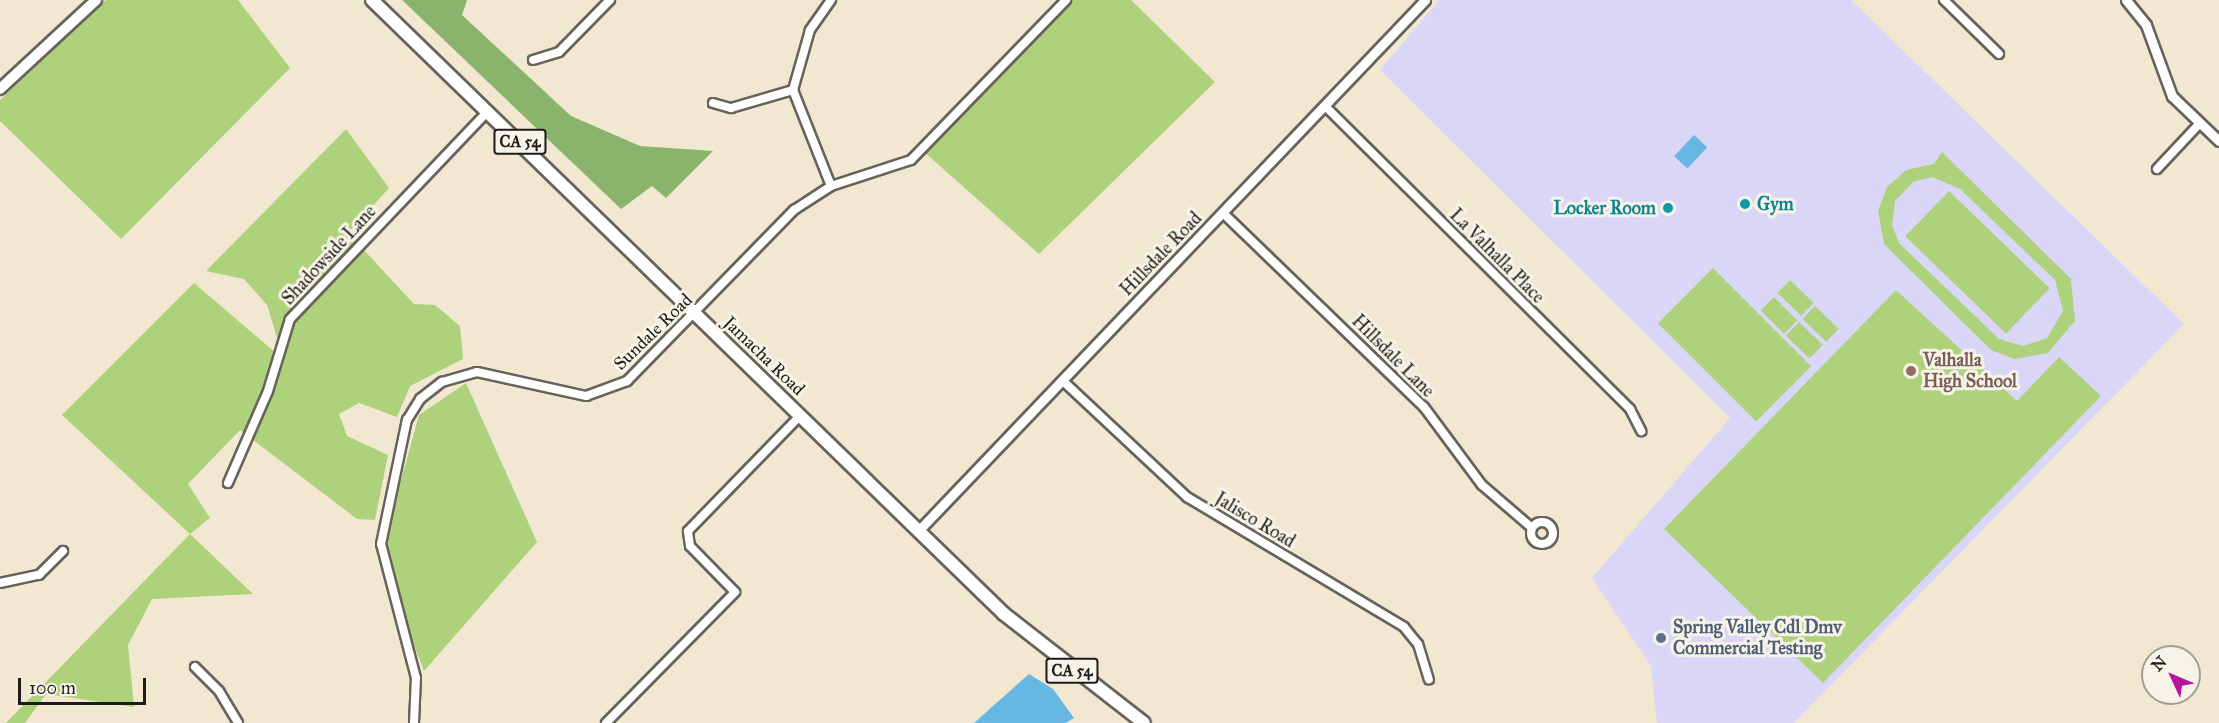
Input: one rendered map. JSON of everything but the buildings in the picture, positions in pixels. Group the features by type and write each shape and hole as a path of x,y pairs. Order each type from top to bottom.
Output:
{"main road":[{"path":"75,15 82,0"},
{"path":"0,89 75,15 96,0"},
{"name":"Jamacha Road","path":"372,0 694,314 1053,656 1144,723"}],"street":[{"path":"533,60 558,52 610,0"},
{"path":"831,0 810,30 793,90 831,186"},
{"name":"Sundale Road","path":"414,723 416,678 381,543 413,408 442,382 477,372 570,394 599,394 627,381 794,210 831,186 911,160 1066,0"},
{"name":"Hillsdale Road","path":"919,530 1425,0"},
{"path":"1944,0 1999,54"},
{"path":"2126,0 2146,25 2172,96 2219,141"},
{"path":"713,103 731,108 793,90"},
{"name":"La Valhalla Place","path":"1325,106 1630,409 1641,431"},
{"name":"Shadowside Lane","path":"228,483 275,372 290,319 488,111"},
{"path":"2157,169 2200,123"},
{"name":"Hillsdale Lane","path":"1223,213 1424,407 1482,485 1532,528"},
{"name":"Jalisco Road","path":"1063,381 1186,497 1404,627 1418,644 1429,679"},
{"path":"606,723 735,592 690,546 688,531 800,416"},
{"path":"0,583 39,575 63,551"},
{"path":"195,667 219,691 238,723"}],"shaded area":[{"name":"Valhalla High School","path":"1439,0 1851,0 2184,324 1794,723 1657,723 1651,666 1592,578 1730,418 1380,70"}],"green space":[{"path":"106,0 238,0 290,68 121,239 0,121 0,100"},
{"path":"402,0 467,0 462,15 571,116 640,146 713,151 666,198 652,186 621,209"},
{"path":"1066,0 1131,0 1215,82 1039,254 922,150"},
{"path":"346,129 389,188 348,233 414,304 435,305 460,326 463,359 410,386 397,417 359,403 339,414 347,436 388,455 375,520 357,519 240,430 188,484 210,518 190,534 62,415 194,283 284,360 267,305 244,279 206,271"},
{"path":"1942,152 2071,279 2075,321 2048,353 2015,359 1991,350 1884,244 1878,211 1887,187 1906,170 1934,164","holes":["1932,177 1960,189 2055,280 2063,311 2047,338 2023,346 1999,339 1899,243 1892,225 1895,201 1913,182"]},
{"path":"1949,191 2050,288 2006,334 1905,236"},
{"path":"1713,268 1811,366 1756,421 1658,323"},
{"path":"1790,280 1814,303 1801,316 1777,293"},
{"path":"1896,290 2017,401 2059,357 2101,396 1823,683 1664,529"},
{"path":"1774,297 1797,320 1784,334 1761,310"},
{"path":"1815,306 1839,329 1826,342 1802,319"},
{"path":"1799,322 1823,345 1810,359 1786,336"},
{"path":"466,383 537,542 424,671 392,588 386,535 419,415"},
{"path":"190,534 253,594 152,599 128,645 134,707 46,694 25,723 6,723"}],"water":[{"path":"1694,135 1707,147 1687,168 1674,156"},
{"path":"1029,674 1053,689 1074,718 1066,723 974,723"}],"place":[{"name":"Gym","path":"1745,204"},
{"name":"Locker Room","path":"1668,208"},
{"name":"Valhalla High School","path":"1911,371"},
{"name":"Spring Valley Cdl Dmv Commercial Testing","path":"1661,638"}]}
